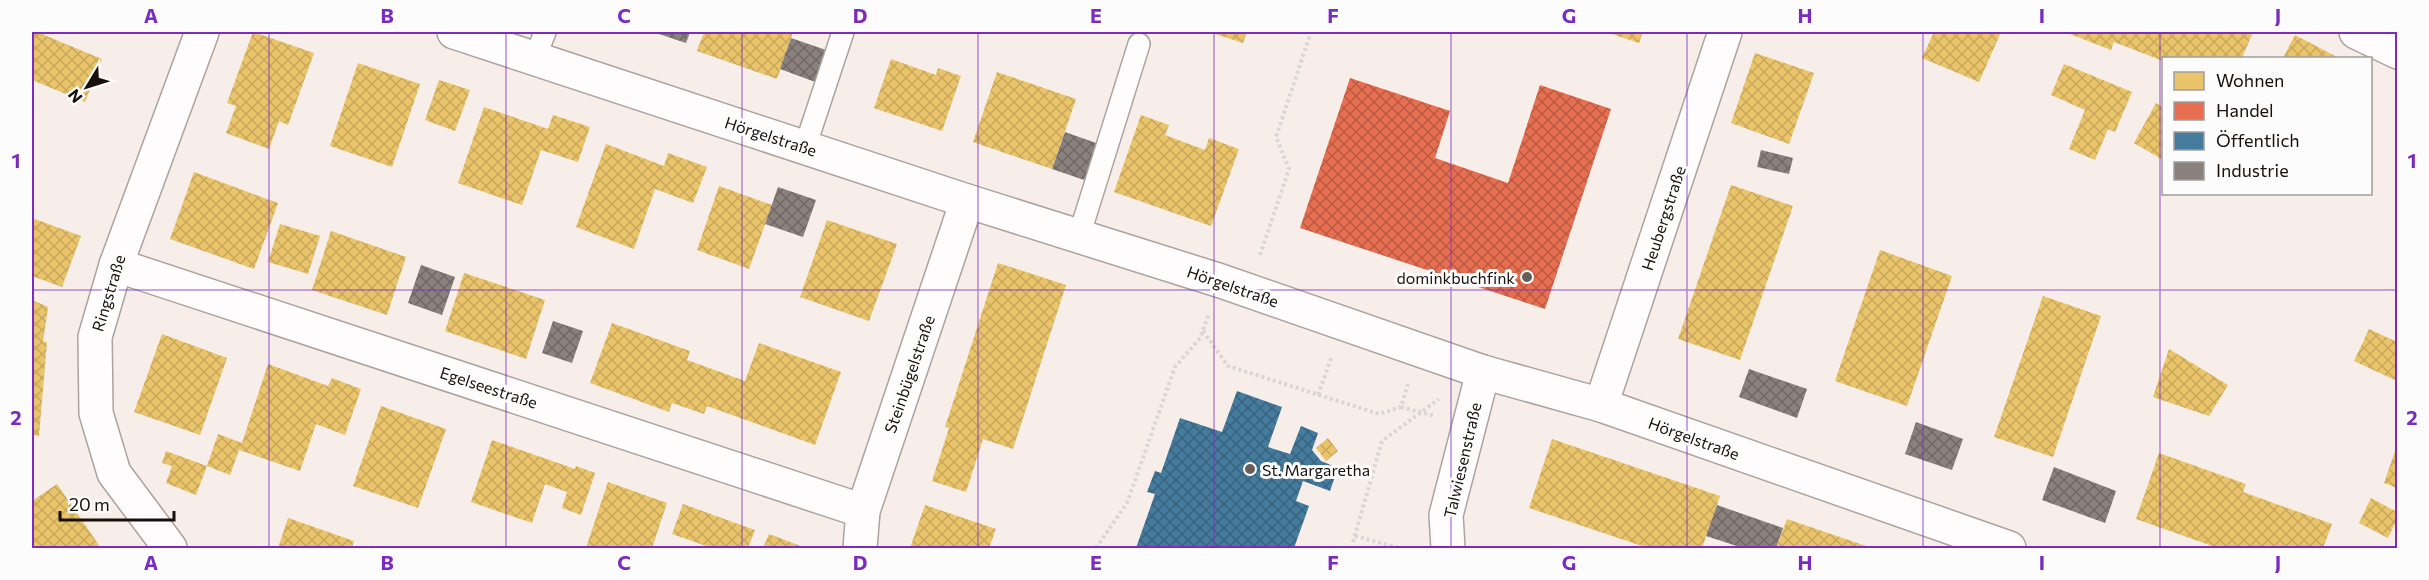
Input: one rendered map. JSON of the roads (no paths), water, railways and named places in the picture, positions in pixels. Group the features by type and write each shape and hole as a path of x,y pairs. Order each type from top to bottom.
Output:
{"street":[{"name":"Ringstraße","path":"170,549 114,473 96,413 95,337 116,265 202,32"},
{"name":"Hörgelstraße","path":"454,32 540,45 805,147 1235,286 1483,372 1601,405 2009,549"},
{"name":"Heubergstraße","path":"1601,405 1725,32"},
{"path":"2356,32 2397,52"},
{"name":"Steinbügelstraße","path":"860,549 863,512 967,201"},
{"name":"Egelseestraße","path":"116,265 863,512"},
{"name":"Talwiesenstraße","path":"1448,549 1446,515 1483,372"}],"lane":[{"path":"805,147 843,32"},
{"path":"1079,236 1139,45"}],"place":[{"name":"dominkbuchfink","path":"1527,277"},
{"name":"St. Margaretha","path":"1250,469"}]}
